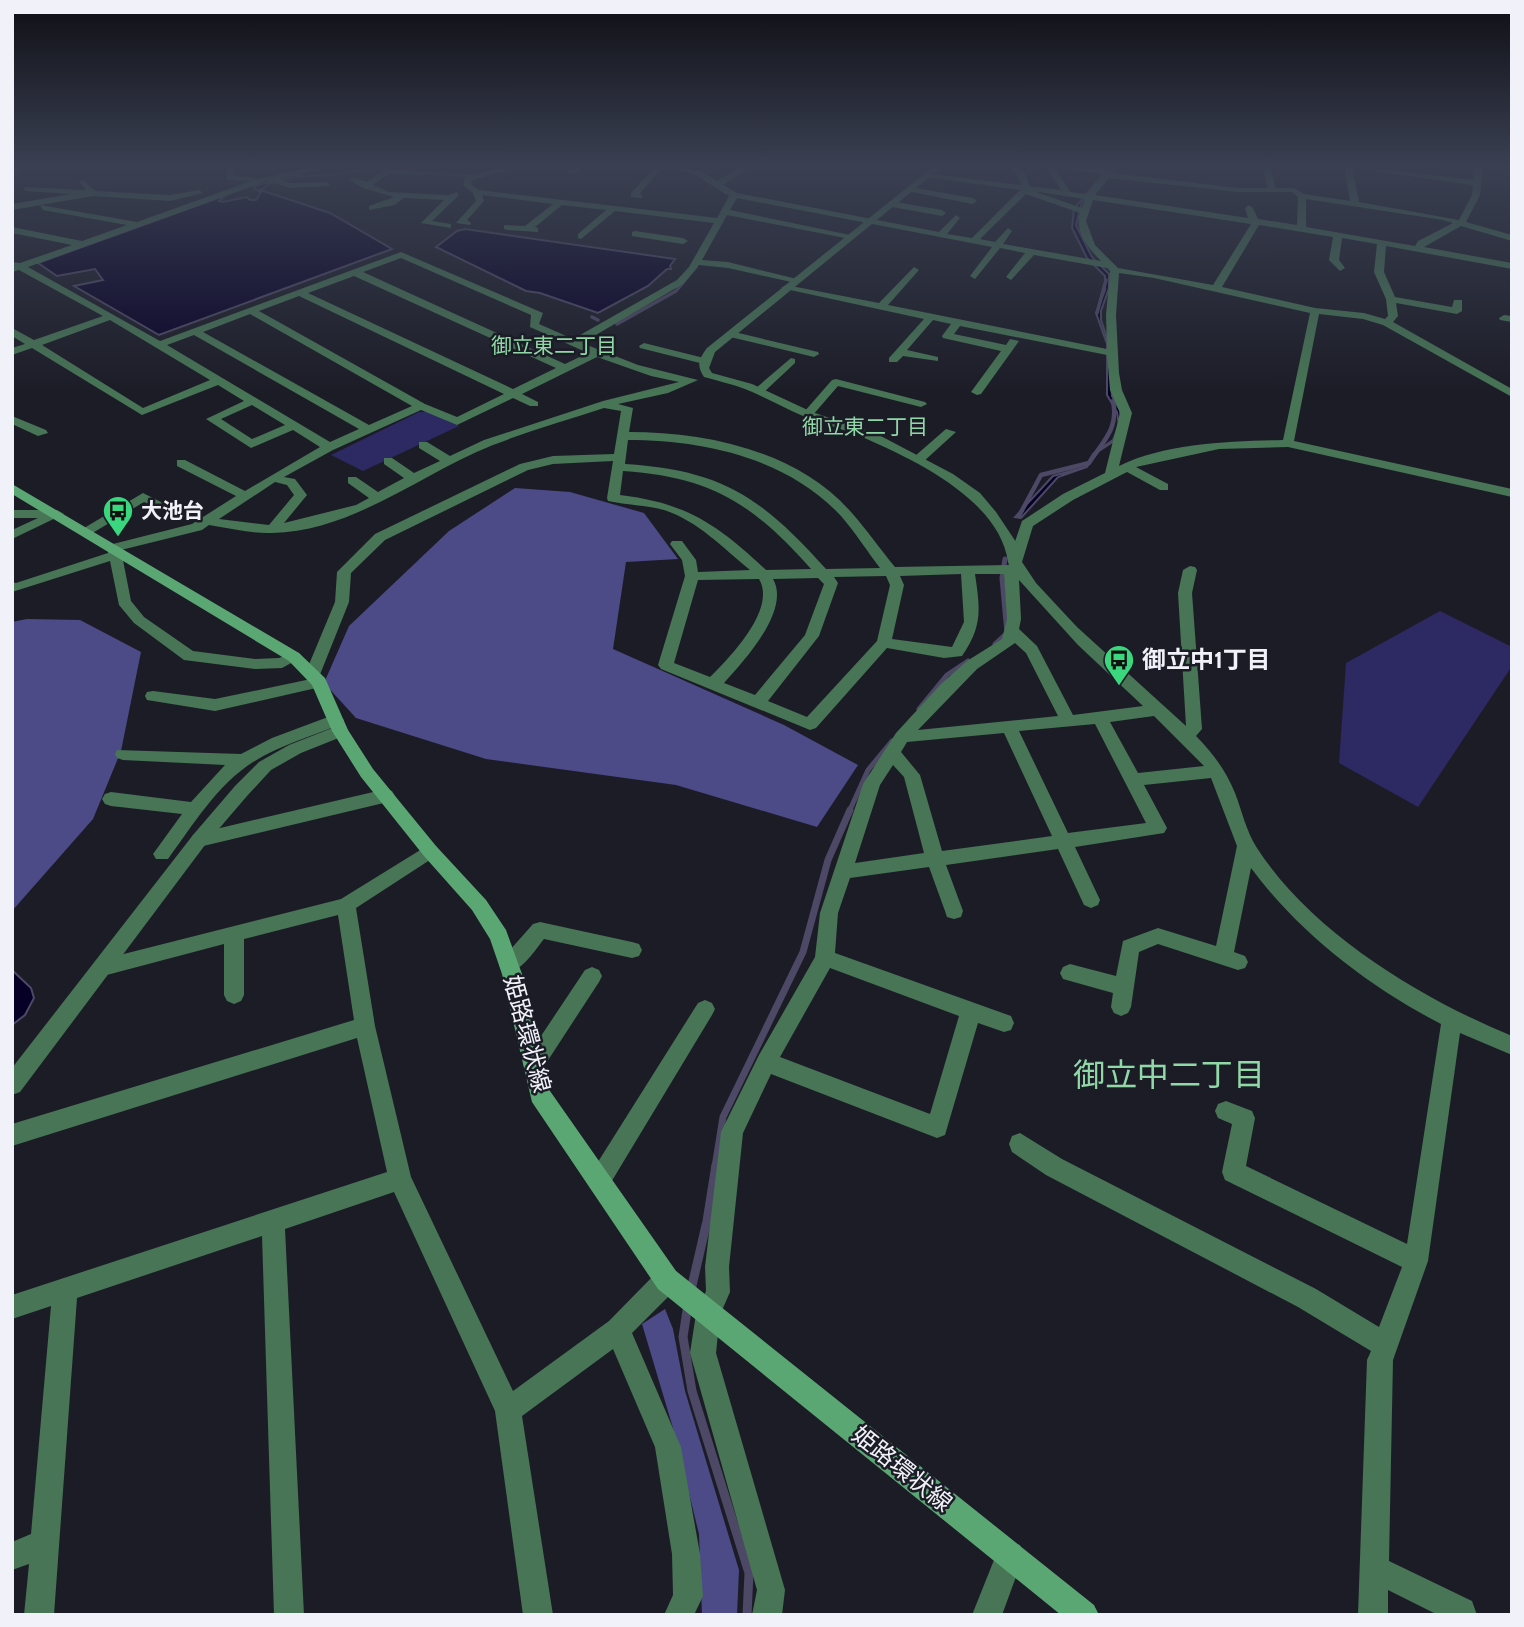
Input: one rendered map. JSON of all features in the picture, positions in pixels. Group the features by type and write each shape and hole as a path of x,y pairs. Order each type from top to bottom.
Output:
{"main road":[{"name":"姫路環状線","path":"12,488 294,657 316,678 338,725 367,773 430,851 479,905 499,936 509,965 540,1095 671,1283 1084,1615"}],"street":[{"path":"72,242 82,244"},
{"path":"15,267 88,242"},
{"path":"574,344 680,282 696,262 706,242"},
{"path":"708,375 704,361 711,349 843,242"},
{"path":"980,242 1088,261 1314,311 1364,316 1387,323 1512,394"},
{"path":"975,276 1000,242"},
{"path":"1089,242 1111,268 1111,315 1107,352 1116,390 1126,413 1111,473"},
{"path":"1216,289 1244,242"},
{"path":"1322,259 1337,264 1338,242"},
{"path":"1387,323 1393,316 1391,299 1379,272 1382,242 1512,266"},
{"path":"1419,248 1423,242"},
{"path":"1488,242 1512,245"},
{"path":"1011,277 1032,251"},
{"path":"158,345 401,255 539,315 535,316 534,325 574,344 674,378 692,380"},
{"path":"696,262 728,265 881,307 1107,352"},
{"path":"15,267 111,316 250,402 329,447"},
{"path":"881,307 914,270"},
{"path":"354,272 564,368"},
{"path":"299,292 534,404"},
{"path":"1391,299 1457,311 1458,302"},
{"path":"250,310 421,406 457,421 596,353"},
{"path":"1288,443 1314,311"},
{"path":"12,352 111,316"},
{"path":"931,317 896,356 934,359"},
{"path":"958,322 947,336 1008,349"},
{"path":"12,331 142,411 218,381"},
{"path":"194,331 368,429"},
{"path":"730,334 814,354"},
{"path":"977,392 1019,334"},
{"path":"644,346 704,361"},
{"path":"760,390 791,361"},
{"path":"206,521 272,529 313,522 361,508 413,478 488,443 607,403 664,391 708,375 760,390 808,414 853,429 919,459 961,485 984,505 1008,539 1014,619 1009,641 963,672 902,737 872,784 841,872 830,913 825,958 766,1062 732,1132 717,1267 718,1292 703,1309 703,1353 771,1590 767,1615"},
{"path":"867,390 880,376"},
{"path":"808,414 836,382 921,404"},
{"path":"250,402 212,419 251,444 293,426"},
{"path":"607,403 608,407 627,408 613,498 668,506 708,525 762,575 770,587 769,607 739,658 714,683"},
{"path":"12,586 15,588 115,552 197,527 273,478 329,447 421,406"},
{"path":"12,419 42,433"},
{"path":"919,459 950,432"},
{"path":"623,436 663,436 708,442 755,456 789,470 830,499 846,514 891,572 897,585 884,642 810,724 666,665 692,576 690,560 677,544"},
{"path":"1010,567 1027,524 1111,473 1219,445 1288,443 1512,493"},
{"path":"423,445 449,461"},
{"path":"170,473 185,459 245,496"},
{"path":"153,696 215,705 316,678 342,601 344,572 361,553 380,537 524,467 553,460 618,462 675,472 732,494 751,505 831,583 812,636 758,702"},
{"path":"388,461 413,478"},
{"path":"1127,467 1164,488"},
{"path":"272,529 301,495 291,482 273,478"},
{"path":"352,480 378,498"},
{"path":"86,531 142,497 163,506"},
{"path":"12,514 57,514"},
{"path":"12,535 57,514"},
{"path":"115,552 124,602 139,620 189,656 255,664 282,663 294,657"},
{"path":"692,576 1010,567 1073,632 1186,736 1216,771 1246,847 1269,882 1336,943 1452,1019 1512,1046"},
{"path":"884,642 944,653 957,652 969,637 974,617 967,570"},
{"path":"1186,736 1194,729 1185,618 1185,593 1191,570"},
{"path":"1012,630 1032,650 1068,721"},
{"path":"902,737 1156,710"},
{"path":"841,872 1158,828 1136,780 1100,718"},
{"path":"162,854 196,809 244,760 278,742 338,725"},
{"path":"12,1085 199,840 265,766 338,725"},
{"path":"1009,727 1091,900"},
{"path":"892,753 912,775 935,859 954,911"},
{"path":"123,754 244,760"},
{"path":"1136,780 1216,771"},
{"path":"199,840 386,796"},
{"path":"111,799 196,809"},
{"path":"1121,1007 1130,947 1158,936 1230,960 1246,847"},
{"path":"103,967 346,905 430,851"},
{"path":"346,905 365,1026 400,1179 508,1410 538,1615"},
{"path":"509,965 540,930 632,950"},
{"path":"234,933 234,995"},
{"path":"825,958 1003,1023"},
{"path":"1070,972 1125,987"},
{"path":"534,1064 592,976"},
{"path":"599,1181 705,1009"},
{"path":"766,1062 937,1127 971,1011"},
{"path":"1373,1615 1380,1360 1416,1261 1452,1019"},
{"path":"12,1135 365,1026"},
{"path":"1226,1111 1244,1118 1233,1171 1416,1261"},
{"path":"1020,1144 1054,1167 1307,1298 1385,1345"},
{"path":"12,1307 65,1292 400,1179"},
{"path":"273,1222 289,1615"},
{"path":"508,1410 618,1330 671,1283"},
{"path":"39,1615 65,1292"},
{"path":"618,1330 668,1447 686,1554 688,1596 679,1615"},
{"path":"12,1556 43,1544"},
{"path":"987,1615 1010,1555"},
{"path":"1373,1569 1462,1611 1462,1615"}],"shaded area":[{"path":"96,242 380,242 392,249 159,335 74,286 103,280 95,269 57,276 38,263"},
{"path":"443,242 555,242 675,259 671,269 667,269 648,286 598,313 540,293 526,291 436,247"},
{"path":"1079,242 1084,242 1092,257 1109,274 1109,288 1101,311 1101,320 1109,344 1112,396 1120,410 1121,424 1114,441 1096,453 1087,467 1058,477 1021,518 1015,517 1053,476 1086,467 1093,454 1113,440 1119,425 1117,412 1107,395 1107,344 1096,313 1105,290 1105,276 1087,258"},
{"path":"419,412 430,412 459,426 363,471 331,455"},
{"path":"515,488 570,492 644,513 678,559 626,562 613,649 784,725 858,765 817,827 676,785 486,759 356,718 324,683 349,626 449,531"},
{"path":"1440,611 1512,647 1512,666 1418,807 1339,763 1346,663"},
{"path":"27,619 80,620 141,652 121,751 93,819 12,911 12,622"},
{"path":"12,970 31,988 34,998 25,1015 12,1025"},
{"path":"665,1309 673,1329 685,1391 739,1570 737,1615 702,1615 699,1534 673,1428 642,1324"}],"waterway":[{"path":"617,324 676,291 696,267"},
{"path":"1097,313 1106,280"},
{"path":"592,317 598,320"},
{"path":"1019,516 1041,475 1089,463 1112,427 1113,401"},
{"path":"995,644 1007,633 1002,578 1005,559"},
{"path":"919,709 947,675 968,661"},
{"path":"849,812 868,770 892,741"},
{"path":"715,1167 723,1117 803,952 828,860 850,810"},
{"path":"691,1290 707,1221 716,1165"},
{"path":"688,1304 683,1337 692,1391 749,1573 747,1615"}],"place":[{"name":"大池台","path":"118,538"},
{"name":"御立中1丁目","path":"1119,687"}],"district":[{"name":"御立東二丁目","path":"554,346"},
{"name":"御立東二丁目","path":"865,427"},
{"name":"御立中二丁目","path":"1169,1075"}]}
